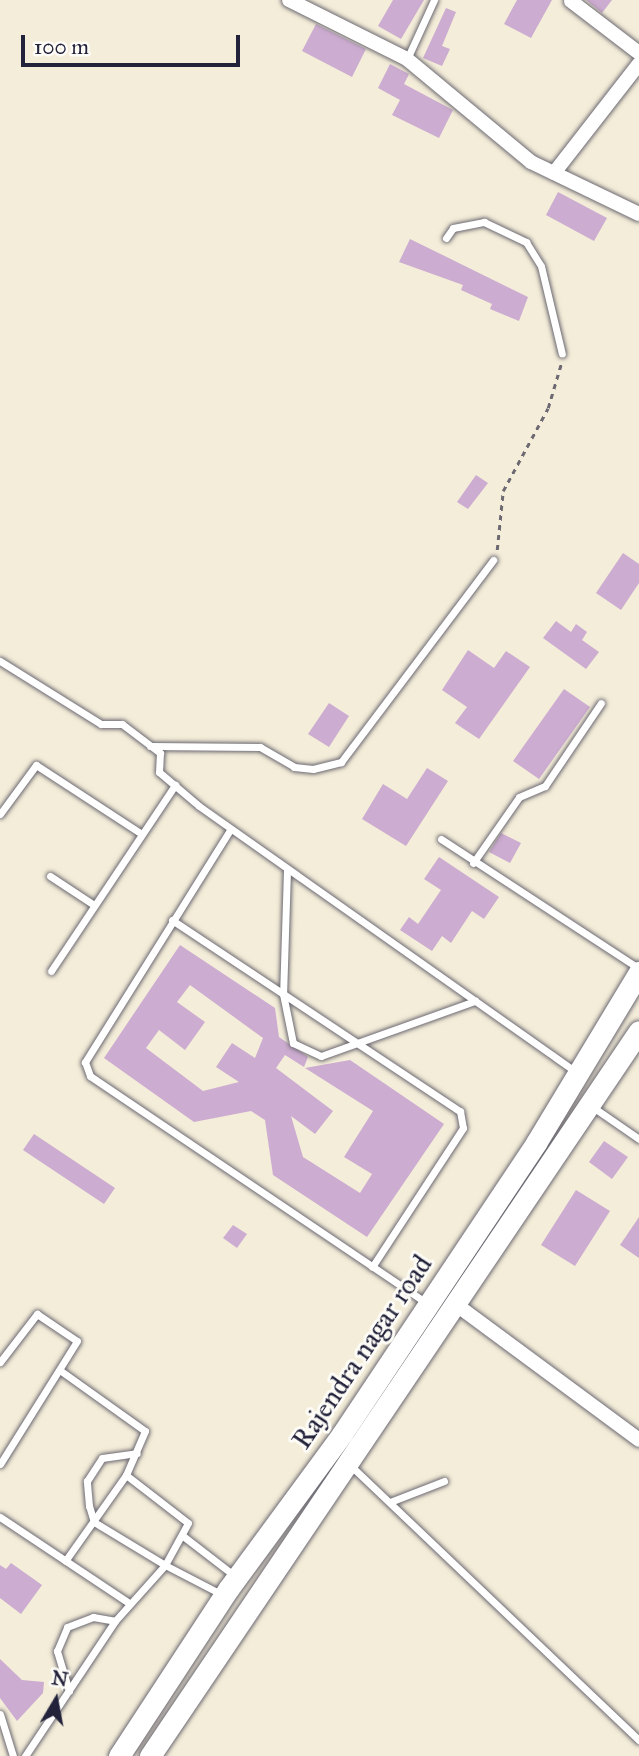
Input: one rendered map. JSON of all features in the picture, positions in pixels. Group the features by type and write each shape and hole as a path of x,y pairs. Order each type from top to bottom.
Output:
{"main road":[{"name":"Rajendra nagar road","path":"119,1756 224,1595 428,1304 536,1143 639,970"},
{"name":"Rajendra nagar road","path":"150,1756 344,1460 639,1031"},
{"path":"536,1143 554,1156"}],"street":[{"path":"289,0 407,59 531,162 639,214"},
{"path":"571,1 639,53"},
{"path":"554,173 639,64"},
{"path":"454,1303 639,1440"}],"lane":[{"path":"407,59 434,0"},
{"path":"446,238 453,228 484,222 526,242 541,266 562,354"},
{"path":"150,746 260,747 294,767 313,769 341,762 493,559"},
{"path":"0,661 160,753 159,772 230,830 579,1074"},
{"path":"473,863 519,797 545,786 601,703"},
{"path":"0,814 36,765 142,834"},
{"path":"51,971 175,785"},
{"path":"230,830 89,1049 85,1062 90,1076 428,1304"},
{"path":"441,839 473,863 639,970"},
{"path":"287,870 283,993 291,1039 309,1054 361,1045 475,1001"},
{"path":"50,876 94,905"},
{"path":"172,920 361,1045 463,1119 372,1267"},
{"path":"590,1105 639,1139"},
{"path":"0,1362 41,1313 77,1341 61,1371 0,1464"},
{"path":"61,1371 142,1426 137,1453 126,1475 65,1561"},
{"path":"137,1453 111,1454 91,1471 87,1491 94,1522 164,1565 224,1595"},
{"path":"344,1460 639,1740"},
{"path":"25,1756 115,1621 164,1565 183,1536 186,1519 126,1475"},
{"path":"390,1502 444,1481"},
{"path":"0,1517 129,1604"},
{"path":"183,1536 237,1578"},
{"path":"69,1691 57,1651 67,1626 93,1617 115,1621"},
{"path":"0,1714 13,1756"}],"path":[{"path":"493,559 500,501 548,408 562,354"}],"building":[{"path":"393,0 424,0 401,39 378,26"},
{"path":"517,0 552,0 531,38 504,24"},
{"path":"586,0 612,0 602,13"},
{"path":"446,8 456,12 442,46 450,49 442,66 423,58"},
{"path":"316,24 366,49 352,77 302,51"},
{"path":"390,64 409,74 404,84 453,110 439,138 392,115 400,100 378,88"},
{"path":"558,192 607,218 594,241 546,215"},
{"path":"410,239 528,297 519,321 490,309 492,304 461,290 463,285 399,262"},
{"path":"476,475 488,483 468,509 457,502"},
{"path":"623,553 639,564 639,583 621,610 596,593"},
{"path":"556,621 571,632 576,624 587,632 582,640 599,652 586,669 543,638"},
{"path":"468,650 494,668 506,651 530,667 479,739 455,723 467,707 442,690"},
{"path":"564,689 590,707 539,779 513,761"},
{"path":"329,703 349,716 329,747 308,734"},
{"path":"427,768 448,781 406,846 362,819 383,784 407,799"},
{"path":"501,833 521,843 510,863 489,852"},
{"path":"439,857 499,897 484,919 472,911 451,943 442,936 432,951 400,930 409,917 418,924 441,890 424,879"},
{"path":"180,945 275,1008 279,1037 308,1057 304,1067 285,1055 276,1068 333,1111 315,1134 291,1116 303,1157 360,1193 372,1174 344,1157 373,1111 305,1068 350,1060 444,1124 367,1237 273,1175 265,1120 251,1111 194,1122 104,1058","holes":["190,985 263,1038 255,1058 232,1043 216,1067 239,1082 203,1091 146,1048 159,1030 185,1050 205,1022 177,1002"]},
{"path":"34,1134 115,1188 104,1204 23,1150"},
{"path":"604,1141 628,1157 612,1179 589,1162"},
{"path":"576,1190 610,1211 575,1266 541,1245"},
{"path":"639,1217 639,1258 620,1245"},
{"path":"233,1225 247,1234 237,1248 223,1238"},
{"path":"11,1563 42,1585 21,1614 0,1598 0,1565 6,1569"},
{"path":"0,1659 22,1680 44,1682 43,1693 17,1721 0,1698"}]}
